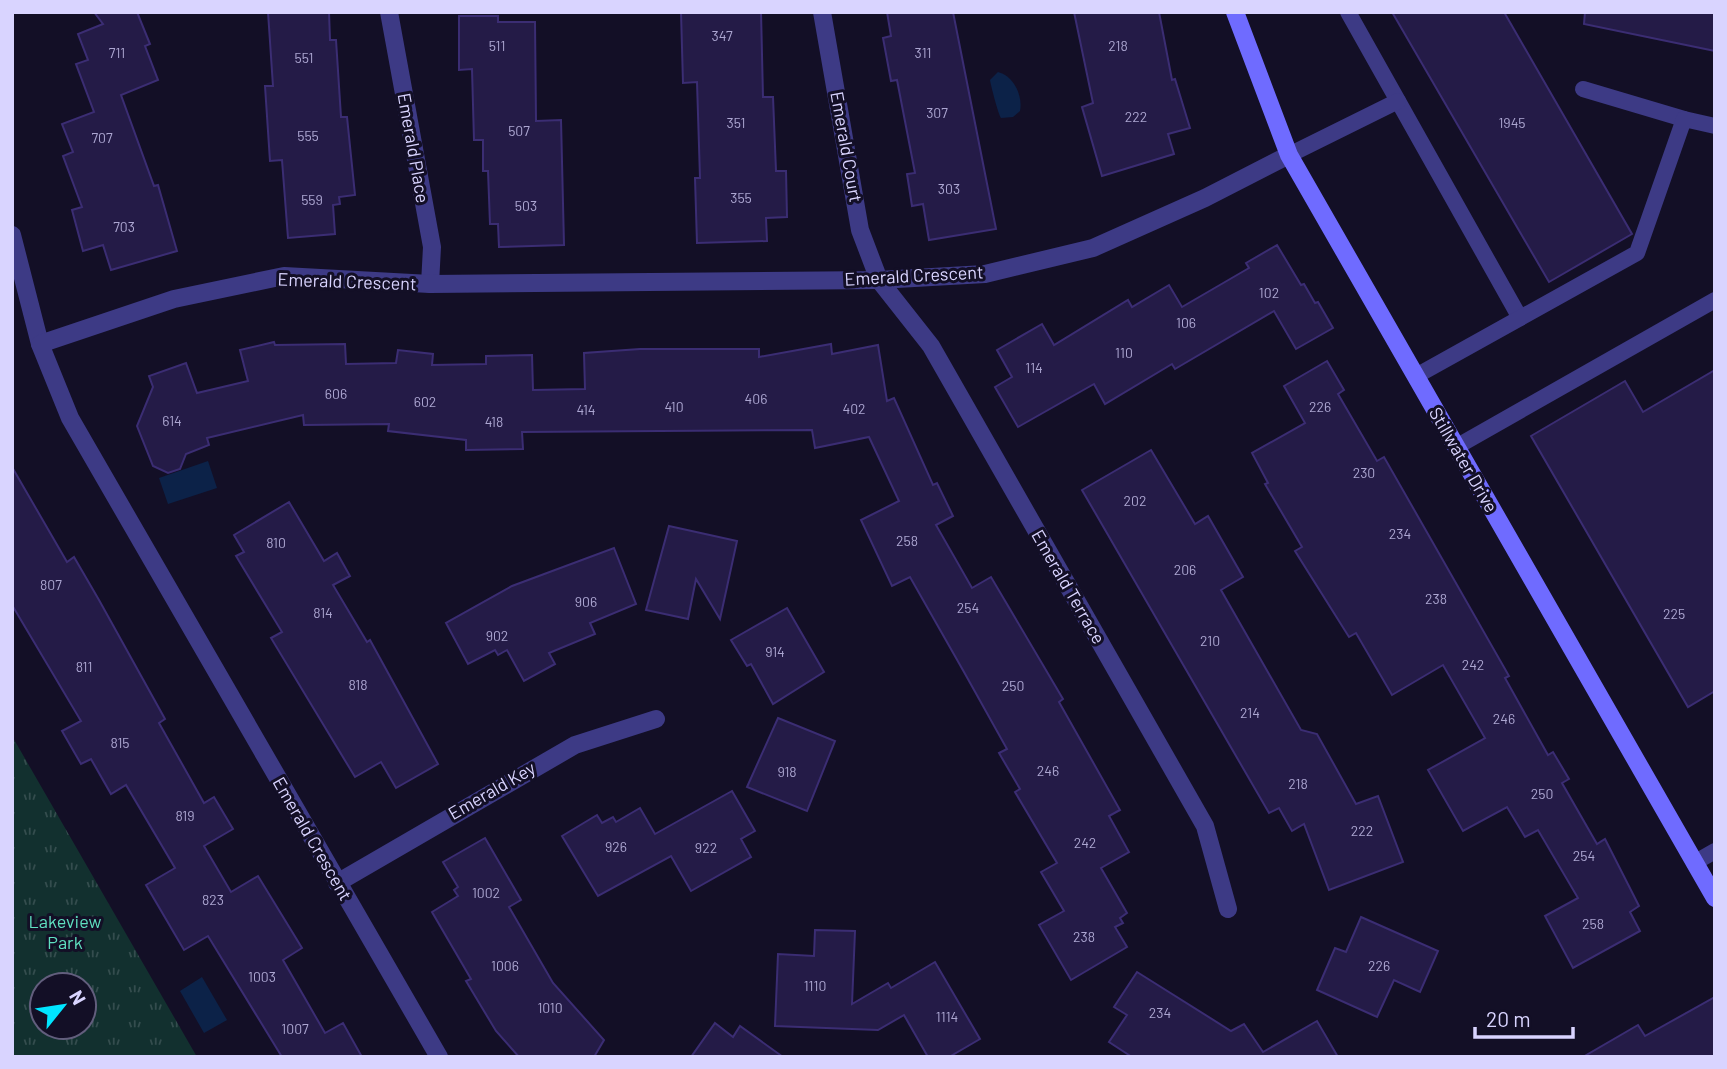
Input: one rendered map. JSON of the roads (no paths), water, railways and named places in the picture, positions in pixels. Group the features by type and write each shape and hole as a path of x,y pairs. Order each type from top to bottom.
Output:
{"street":[{"name":"Emerald Place","path":"389,12 432,247 429,284"},
{"name":"Emerald Court","path":"822,12 860,230 879,280"},
{"name":"Stillwater Drive","path":"1235,12 1289,155 1715,898"},
{"name":"Emerald Crescent","path":"439,1057 70,418 40,344 174,299 284,276 429,284 879,280 985,274 1093,248 1205,198 1289,155"},
{"path":"12,235 40,344"},
{"name":"Emerald Terrace","path":"879,280 931,346 1205,825 1228,909"},
{"name":"Emerald Key","path":"337,883 575,745 656,719"}],"lane":[{"path":"1348,12 1520,318"},
{"path":"1583,89 1715,126"},
{"path":"1289,155 1398,101"},
{"path":"1416,376 1637,253 1684,119"},
{"path":"1456,447 1715,300"},
{"path":"1694,863 1715,851"}],"water":[{"path":"998,72 1013,82 1019,93 1020,111 1013,117 1001,118 998,111 990,80"},
{"path":"208,461 217,488 168,504 159,478"},
{"path":"202,977 227,1020 204,1033 180,991"}],"park label":[{"name":"Lakeview Park","path":"65,932"}]}
